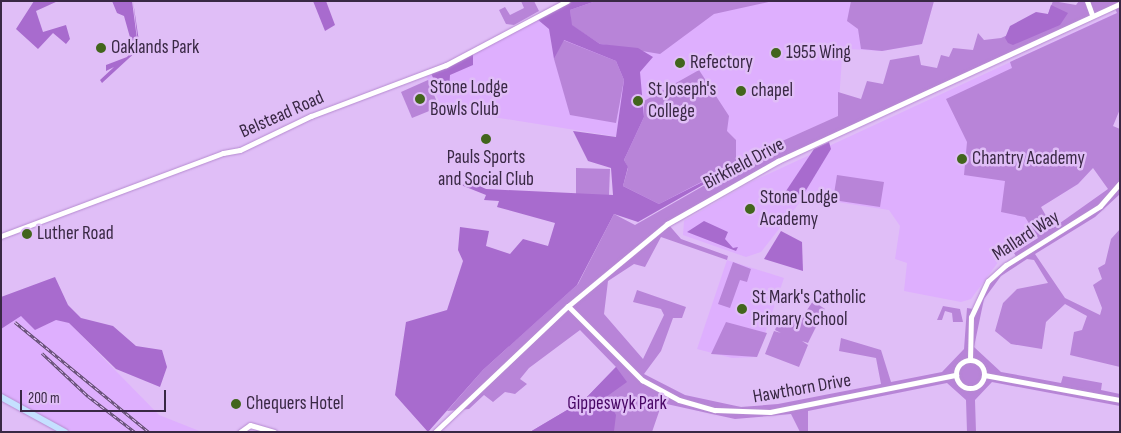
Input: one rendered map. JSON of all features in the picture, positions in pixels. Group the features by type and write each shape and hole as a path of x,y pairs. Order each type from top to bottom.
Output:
{"main road":[{"path":"1,396 65,432"}],"street":[{"name":"Belstead Road","path":"1,236 223,153 240,150 311,116 446,64 567,1"},
{"path":"1087,1 1092,15"},
{"name":"Birkfield Drive","path":"435,432 568,306 638,246 733,184 1092,15 1120,4"},
{"name":"Mallard Way","path":"970,360 972,313 992,277 1100,206 1120,183"},
{"name":"Hawthorn Drive","path":"568,306 642,380 679,400 715,410 770,412 956,375"},
{"path":"970,360 980,364 984,375 980,384 971,388 960,384 956,375 958,366 970,360"},
{"path":"984,375 1120,400"},
{"path":"240,432 246,426 274,432"}],"shaded area":[{"path":"34,1 58,1 36,11 43,32 66,25 70,39 66,44 53,33 38,49 16,29"},
{"path":"112,1 132,1 137,39 126,56 131,41 124,16 117,13"},
{"path":"133,1 140,48 102,83 100,80 114,67 106,71 106,65 127,57 138,43"},
{"path":"313,1 326,1 335,25 325,31"},
{"name":"St Joseph's College","path":"571,1 934,1 922,44 882,51 849,49 842,58 838,116 780,142 647,215 619,137 443,109 426,76"},
{"path":"571,1 596,1 570,10 572,25 600,44 638,48 653,57 640,72 644,117 624,160 628,167 623,186 659,204 752,157 638,222 614,214 577,285 483,370 428,432 395,395 406,322 447,310 463,261 458,250 460,227 489,231 486,246 510,254 523,239 548,246 555,223 497,207 499,201 484,200 486,195 461,185 469,181 486,189 613,195 611,168 588,161 573,131 616,137 624,80 616,61 564,40 554,59 549,29 537,19"},
{"path":"1051,5 1068,13 1060,25 1013,45 1008,43 1005,38 1010,26 1036,12 1048,14"},
{"name":"Chantry Academy","path":"1114,14 1120,109 1097,163 1078,184 1025,217 1037,237 999,261 971,299 961,302 904,291 907,263 895,259 900,226 889,210 804,197 761,252 746,257 683,235 684,221 751,182"},
{"path":"473,53 473,65 450,75 449,91 440,95 431,73"},
{"path":"829,142 831,149 805,192 786,201 784,194 814,149"},
{"path":"704,221 728,232 725,239 733,248 738,247 736,251 687,232"},
{"path":"781,231 802,242 803,271 764,259"},
{"name":"St Mark's Catholic Primary School","path":"727,260 784,278 757,357 732,358 697,349"},
{"path":"55,277 68,305 81,318 113,326 136,346 162,350 167,367 160,387 116,369 69,323 56,320 35,330 21,316 1,329 1,297"},
{"path":"21,315 35,330 56,320 69,323 159,415 202,432 72,432 1,393 1,329"},
{"path":"616,367 627,382 606,397 616,415 614,431 530,432 584,400"}],"green space":[{"path":"521,1 534,1 539,11 514,25 506,24 499,10 505,7 510,15 524,8"},
{"path":"596,1 773,1 714,14 660,54 600,44 571,25 570,10"},
{"path":"851,1 934,1 922,44 882,51 861,49 858,29 847,21"},
{"name":"Gippeswyk Park","path":"1053,1 1076,5 1079,1 1120,1 1120,109 1113,126 1120,129 1120,194 1095,217 1035,254 1065,298 1100,315 1102,308 1093,285 1102,279 1098,268 1105,264 1111,239 1120,229 1120,367 1070,355 1074,332 1082,330 1087,316 1065,304 1046,322 1042,349 1011,344 995,331 1003,303 1017,289 1048,283 1034,260 1027,259 1001,276 984,299 974,347 1001,372 1061,383 1063,376 1102,383 1101,390 1120,394 1120,406 992,382 975,400 976,432 967,432 966,400 947,383 808,411 808,432 800,432 791,414 735,419 662,403 652,432 530,432 584,400 616,367 580,330 529,368 520,379 527,384 515,394 505,392 493,402 484,395 469,409 447,411 483,370 578,284 614,214 635,225 780,142 838,116 838,92 861,99 867,81 883,84 890,60 919,55 921,65 937,68 941,55 949,57 953,48 973,50 978,33 984,40 1001,38 1047,17","holes":["1114,6 1117,13 1010,62 1012,68 946,99 967,142 964,175 1005,181 1001,212 1025,217 1038,238 1014,253 1017,258 988,281 973,309 967,308 964,349 942,372 891,382 881,350 841,338 839,351 876,358 881,384 778,404 741,407 685,395 644,374 661,351 673,318 682,318 686,307 637,290 633,302 661,309 664,315 643,359 604,314 608,281 634,264 645,267 661,237 727,260 728,256 681,239 668,224 778,161","1093,168 1108,189 1053,228 1041,207 1078,184"]},
{"path":"563,40 616,61 624,80 616,123 570,115 554,59"},
{"path":"699,70 729,116 727,131 736,140 736,164 659,204 623,186 628,168 624,160 644,117 644,101"},
{"name":"Stone Lodge Bowls Club","path":"428,80 439,107 412,118 401,92"},
{"path":"576,168 610,169 609,195 576,195"},
{"path":"837,175 884,182 880,207 833,200"},
{"path":"733,262 751,269 747,282 740,280 730,308 718,304"},
{"path":"813,301 825,309 808,343 802,341 808,345 799,367 765,354 774,331 781,333 775,330 781,314 801,319"},
{"path":"943,306 960,309 963,322 953,322 952,313 945,311 942,320 937,320"},
{"path":"726,322 767,333 757,357 711,354"}],"railway":[{"path":"15,322 149,432"},
{"path":"42,353 88,396 135,432"}],"place":[{"name":"Oaklands Park","path":"101,48"},
{"name":"1955 Wing","path":"776,53"},
{"name":"Refectory","path":"680,63"},
{"name":"chapel","path":"741,91"},
{"name":"Stone Lodge Bowls Club","path":"420,99"},
{"name":"St Joseph's College","path":"638,101"},
{"name":"Pauls Sports and Social Club","path":"486,139"},
{"name":"Chantry Academy","path":"962,159"},
{"name":"Stone Lodge Academy","path":"750,209"},
{"name":"Luther Road","path":"27,234"},
{"name":"St Mark's Catholic Primary School","path":"742,309"},
{"name":"Chequers Hotel","path":"236,404"}]}
